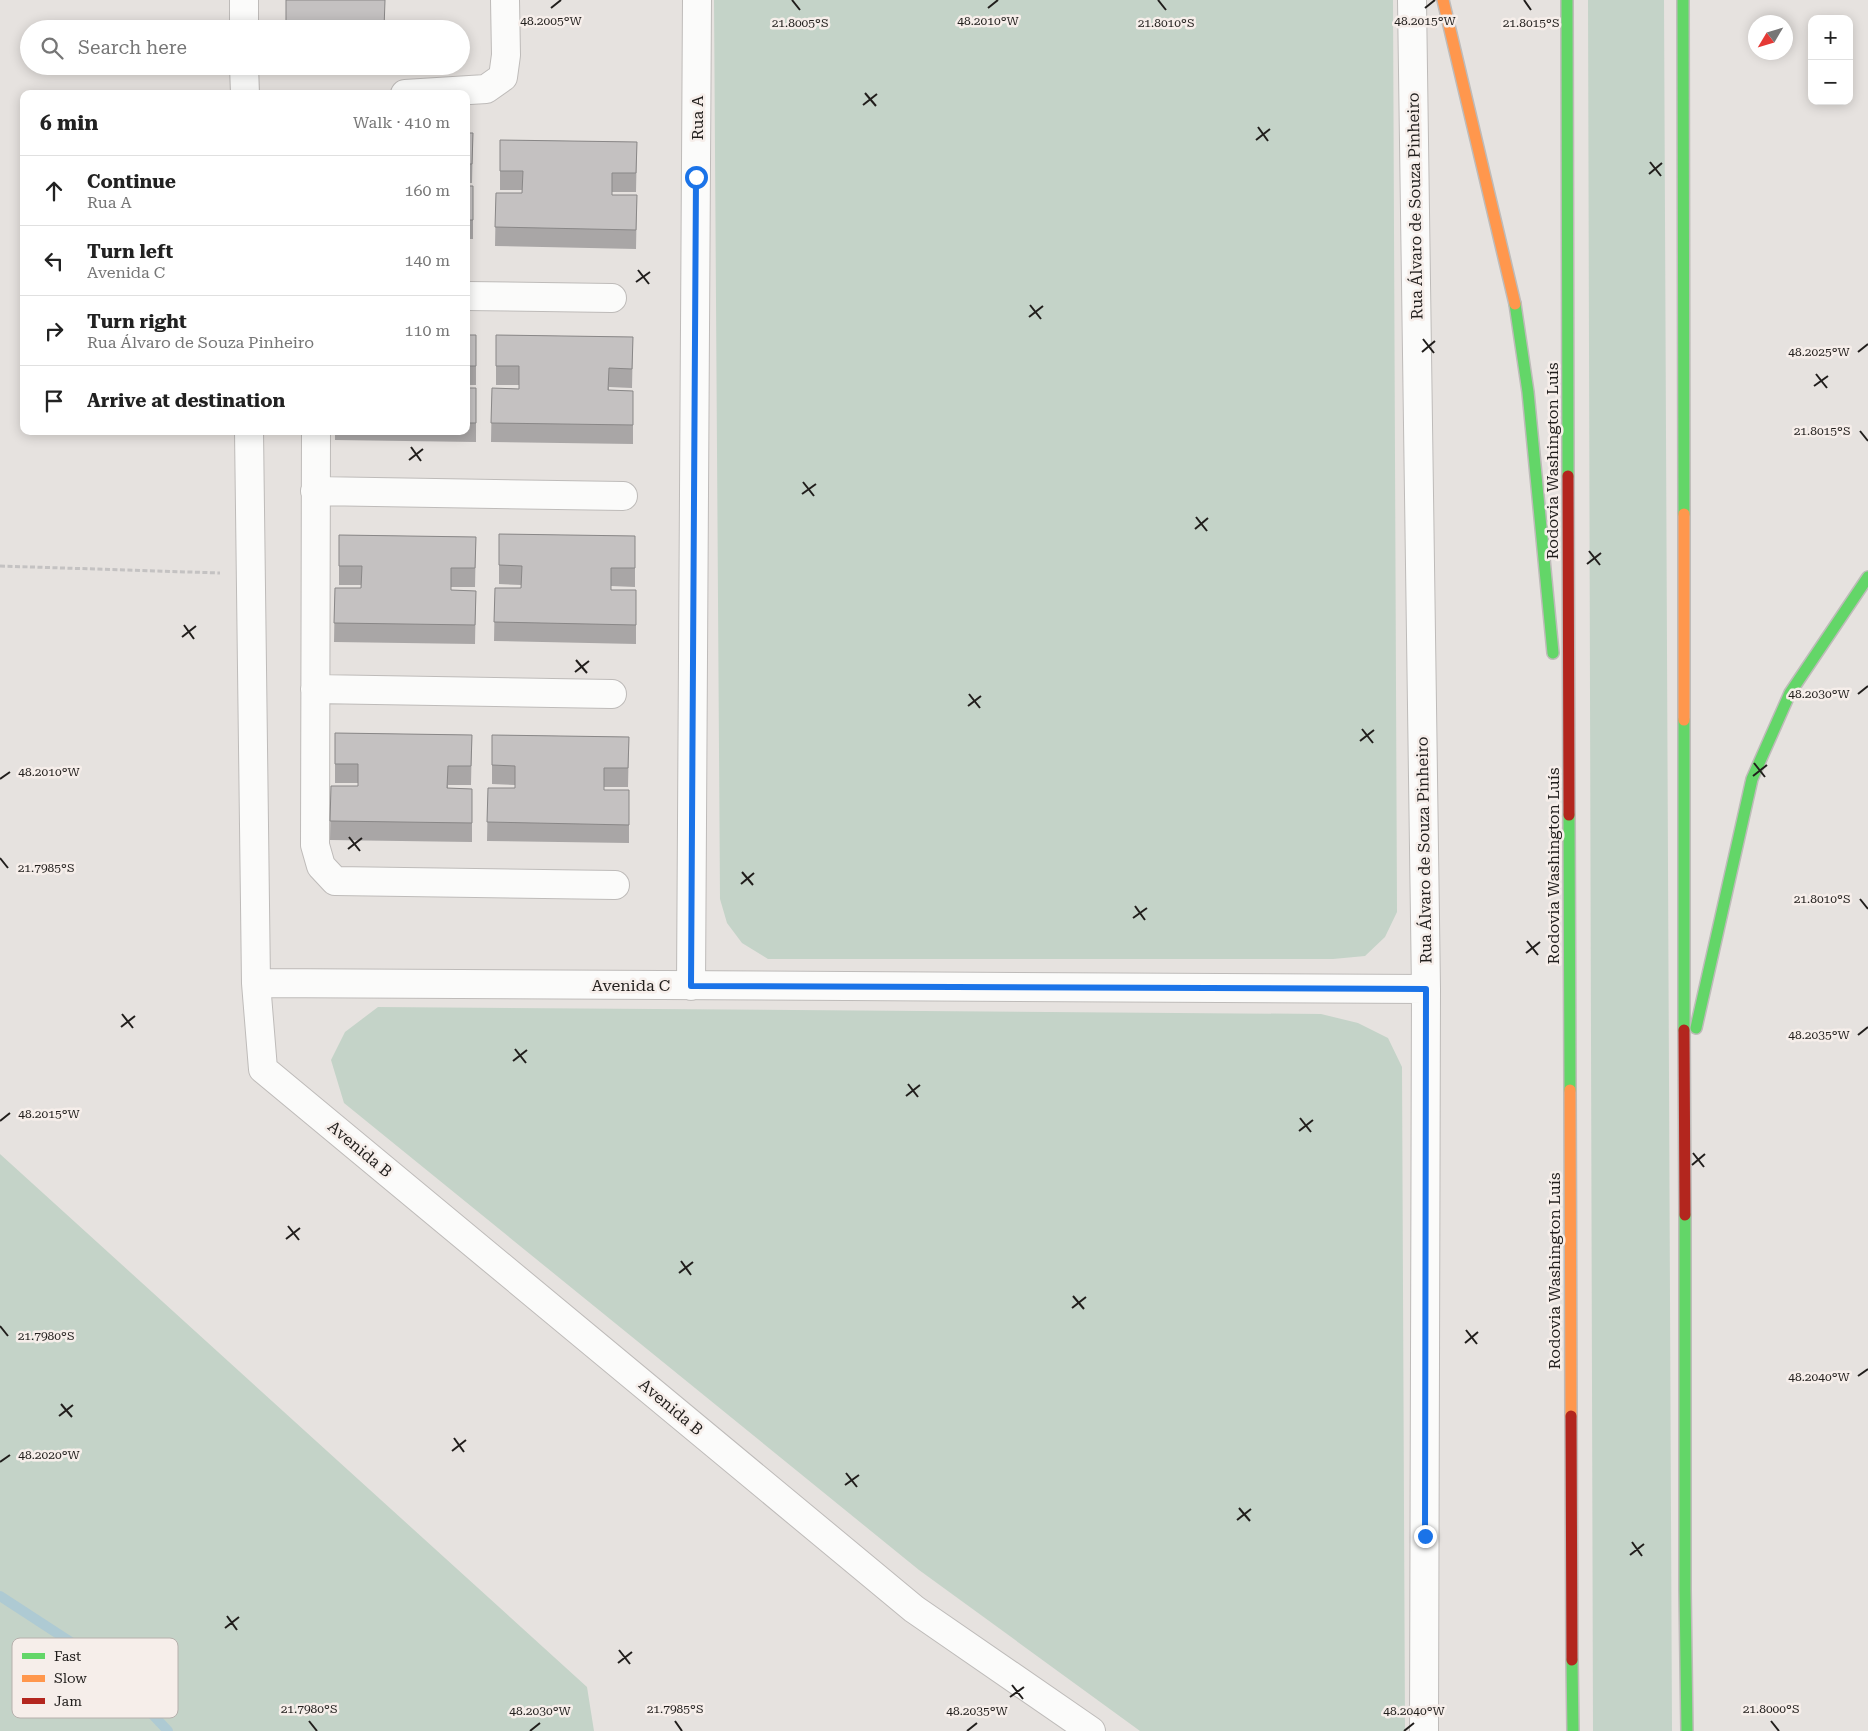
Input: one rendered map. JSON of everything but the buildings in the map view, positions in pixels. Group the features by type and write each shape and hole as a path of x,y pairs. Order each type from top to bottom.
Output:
{"highway":[{"path":"1443,0 1507,265 1518,319 1528,392 1554,666"},
{"name":"Rodovia Washington Luís","path":"1567,0 1570,1572 1573,1731"},
{"path":"1683,0 1686,1731"},
{"path":"1685,1076 1752,779 1790,693 1868,577"},
{"path":"1557,695 1569,832"}],"street":[{"path":"244,0 244,20"},
{"path":"470,90 486,89 503,77 506,55 505,0"},
{"name":"Rua A","path":"691,986 697,0"},
{"name":"Rua Álvaro de Souza Pinheiro","path":"1412,0 1426,989 1424,1731"},
{"path":"244,75 245,90"},
{"path":"470,296 612,298"},
{"path":"249,435 256,983"},
{"path":"316,435 315,845 321,866 335,881 615,884"},
{"path":"316,491 623,496"},
{"path":"315,689 612,694"},
{"name":"Avenida C","path":"256,983 1426,989"},
{"name":"Avenida B","path":"256,983 264,1069 914,1609 1091,1731"}],"path":[{"path":"0,566 250,574"}],"green space":[{"path":"714,0 1393,0 1397,912 1385,937 1365,956 1333,959 768,959 742,943 727,923 720,899"},
{"path":"1588,0 1664,0 1672,1731 1593,1731"},
{"path":"378,1007 1321,1014 1358,1023 1388,1038 1402,1067 1405,1731 1140,1731 919,1570 344,1103 331,1060 345,1032"},
{"path":"0,1154 587,1687 594,1731 0,1731"}],"waterway":[{"path":"0,1596 65,1638"},
{"path":"156,1718 168,1731"}],"traffic: fast":[{"path":"1567,0 1568,476"},
{"path":"1683,0 1684,514"},
{"path":"1515,304 1528,392 1553,653"},
{"path":"1696,1028 1752,779 1790,693 1868,577"},
{"path":"1684,720 1684,1030"},
{"path":"1569,815 1570,1090"},
{"path":"1685,1215 1687,1731"},
{"path":"1572,1660 1573,1731"}],"traffic: slow":[{"path":"1443,0 1515,304"},
{"path":"1684,514 1684,720"},
{"path":"1570,1090 1571,1416"}],"traffic: jam":[{"path":"1568,476 1569,815"},
{"path":"1684,1030 1685,1215"},
{"path":"1571,1416 1572,1660"}],"route":[{"path":"696,177 691,986 1426,989 1425,1536"}]}
